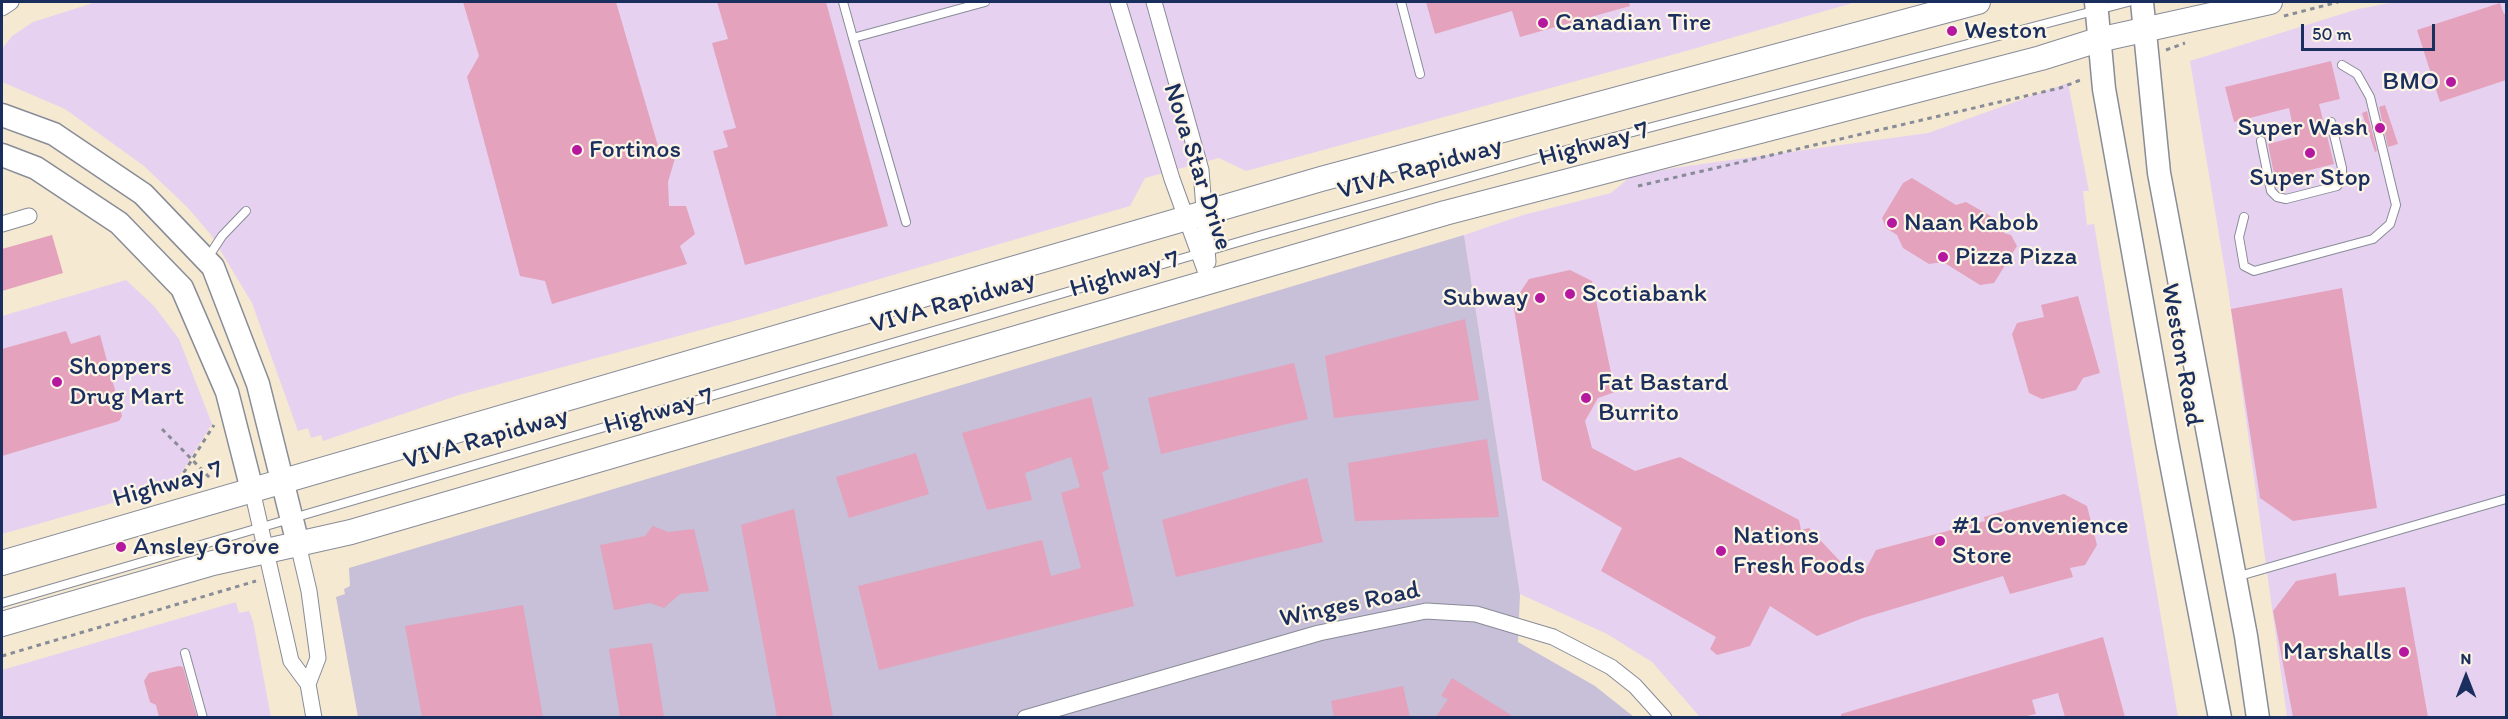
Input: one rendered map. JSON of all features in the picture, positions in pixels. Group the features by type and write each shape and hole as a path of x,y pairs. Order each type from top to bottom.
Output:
{"main road":[{"name":"Highway 7","path":"2,563 1195,215 1436,147 1978,2"},
{"name":"Weston Road","path":"2142,2 2159,173 2258,717"},
{"name":"Highway 7","path":"2,624 213,563 351,532 1445,213 2041,58 2098,40 2270,2"},
{"name":"Weston Road","path":"2096,6 2098,40 2167,442 2220,717"},
{"path":"2,115 54,134 143,194 213,267 258,384 298,544"},
{"path":"2,155 36,168 119,223 182,288 227,392 252,490"}],"street":[{"path":"2,8 11,2"},
{"name":"Nova Star Drive","path":"1118,2 1195,215 1209,281"},
{"name":"Nova Star Drive","path":"1154,2 1201,170 1195,215"},
{"path":"2,225 29,216"},
{"path":"252,490 291,661 308,684 314,717"},
{"path":"298,544 309,591 318,658 308,684"},
{"name":"Winges Road","path":"1025,717 1319,633 1426,611 1476,614 1553,637 1611,667 1635,686 1664,717"}],"lane":[{"path":"843,2 906,222"},
{"path":"853,38 985,2"},
{"path":"1401,2 1420,74"},
{"name":"VIVA Rapidway","path":"2,603 1203,252 1594,142 2096,6 2128,2"},
{"path":"2244,217 2239,237 2244,266 2254,271 2373,239 2390,224 2396,205 2370,98 2357,74 2342,65"},
{"path":"2261,141 2271,191 2277,197 2286,199 2337,186 2342,180 2342,168 2331,122"},
{"path":"206,260 222,236 246,211"},
{"path":"2234,577 2506,499"},
{"path":"185,653 203,717"}],"path":[{"path":"1630,188 2040,92"},
{"path":"174,488 215,424"},
{"path":"162,429 210,478"},
{"path":"2,656 218,592"}],"shaded area":[{"path":"96,2 1856,2 1679,53 1246,171 1219,158 1145,178 1130,206 749,317 459,395 323,441 321,435 311,438 308,428 298,431 252,303 211,235 188,208 144,166 65,109 2,82 2,49 12,36 33,22"},
{"path":"2395,2 2506,2 2506,717 2287,717 2228,289 2190,61 2358,9"},
{"path":"2068,83 2089,191 2083,191 2087,225 2094,224 2178,717 1700,717 1652,662 1607,634 1520,594 1464,235 1523,215 1611,193 1630,177 1673,168 1928,133"},
{"path":"1464,235 1520,594 1518,642 1595,686 1634,717 358,717 336,597 345,594 344,589 350,586 349,568"},
{"path":"126,280 154,306 179,339 212,424 173,486 2,534 2,316"},
{"path":"236,602 239,613 249,611 253,621 271,717 2,718 2,670"}],"building":[{"name":"Fortinos","path":"463,2 616,2 658,146 676,155 668,182 669,206 686,206 695,234 680,246 687,264 552,304 545,281 520,276 467,77 479,56"},
{"path":"717,2 826,2 888,226 745,265 713,151 728,147 723,131 736,128 712,43 728,39"},
{"name":"Canadian Tire","path":"1426,2 1629,2 1630,6 1520,37 1512,11 1435,34"},
{"path":"2500,3 2504,14 2506,13 2506,80 2440,102 2417,30"},
{"path":"2331,61 2340,99 2319,104 2334,164 2275,179 2268,144 2295,137 2289,108 2234,122 2225,87"},
{"path":"2385,105 2398,144 2388,147 2379,107"},
{"path":"2367,111 2377,151 2375,152 2362,113"},
{"path":"1912,178 1956,205 1966,202 2001,222 2004,233 2011,235 2017,246 1994,283 1980,285 1943,262 1929,264 1903,248 1897,235 1886,228 1882,218 1903,183"},
{"path":"52,235 63,273 2,291 2,249"},
{"path":"1570,270 1592,281 1615,392 1598,398 1585,421 1592,448 1635,471 1680,457 1799,520 1801,530 1809,528 1851,573 1866,569 1876,550 1985,521 1984,517 2064,494 2087,506 2097,545 2085,565 2070,568 2073,577 2010,594 2003,576 1863,618 1817,636 1770,606 1750,646 1717,655 1710,649 1716,637 1601,571 1622,528 1542,480 1513,303 1529,279"},
{"path":"2342,288 2377,508 2293,521 2260,498 2231,309"},
{"path":"2078,296 2100,373 2083,378 2076,390 2042,399 2029,393 2012,334 2017,323 2044,317 2041,305"},
{"path":"1465,319 1479,400 1334,418 1325,356"},
{"name":"Shoppers Drug Mart","path":"66,331 71,344 100,335 122,416 119,421 2,456 2,349"},
{"path":"1294,363 1308,419 1161,454 1148,398"},
{"path":"1091,397 1109,469 1102,472 1134,606 879,670 858,586 1042,540 1051,576 1081,568 1061,493 1080,487 1071,457 1025,473 1032,500 987,510 962,433"},
{"path":"1487,439 1499,517 1355,521 1348,463"},
{"path":"916,453 929,494 849,518 836,477"},
{"path":"1307,478 1323,542 1176,577 1162,520"},
{"path":"794,509 833,717 777,717 741,525"},
{"path":"653,526 668,532 694,529 709,591 680,594 664,608 650,603 614,610 600,545 645,536"},
{"path":"2336,573 2339,596 2405,587 2428,717 2293,717 2273,611 2296,581"},
{"path":"523,605 543,717 422,717 405,626"},
{"path":"2103,637 2125,717 2065,717 2058,693 2032,700 2036,714 2022,717 1841,717 1841,714"},
{"path":"652,643 664,717 620,717 609,649"},
{"path":"183,667 197,717 159,717 156,705 150,702 144,681 149,673"},
{"path":"1452,678 1514,717 1436,717 1448,699 1441,696"},
{"path":"1403,686 1410,717 1334,717 1331,701"}],"place":[{"name":"Canadian Tire","path":"1543,23"},
{"name":"Weston","path":"1952,31"},
{"name":"BMO","path":"2451,82"},
{"name":"Super Wash","path":"2380,128"},
{"name":"Fortinos","path":"577,150"},
{"name":"Super Stop","path":"2310,153"},
{"name":"Naan Kabob","path":"1892,223"},
{"name":"Pizza Pizza","path":"1943,257"},
{"name":"Scotiabank","path":"1570,294"},
{"name":"Subway","path":"1540,298"},
{"name":"Shoppers Drug Mart","path":"57,382"},
{"name":"Fat Bastard Burrito","path":"1586,398"},
{"name":"#1 Convenience Store","path":"1940,541"},
{"name":"Ansley Grove","path":"121,547"},
{"name":"Nations Fresh Foods","path":"1721,551"},
{"name":"Marshalls","path":"2404,652"}]}
